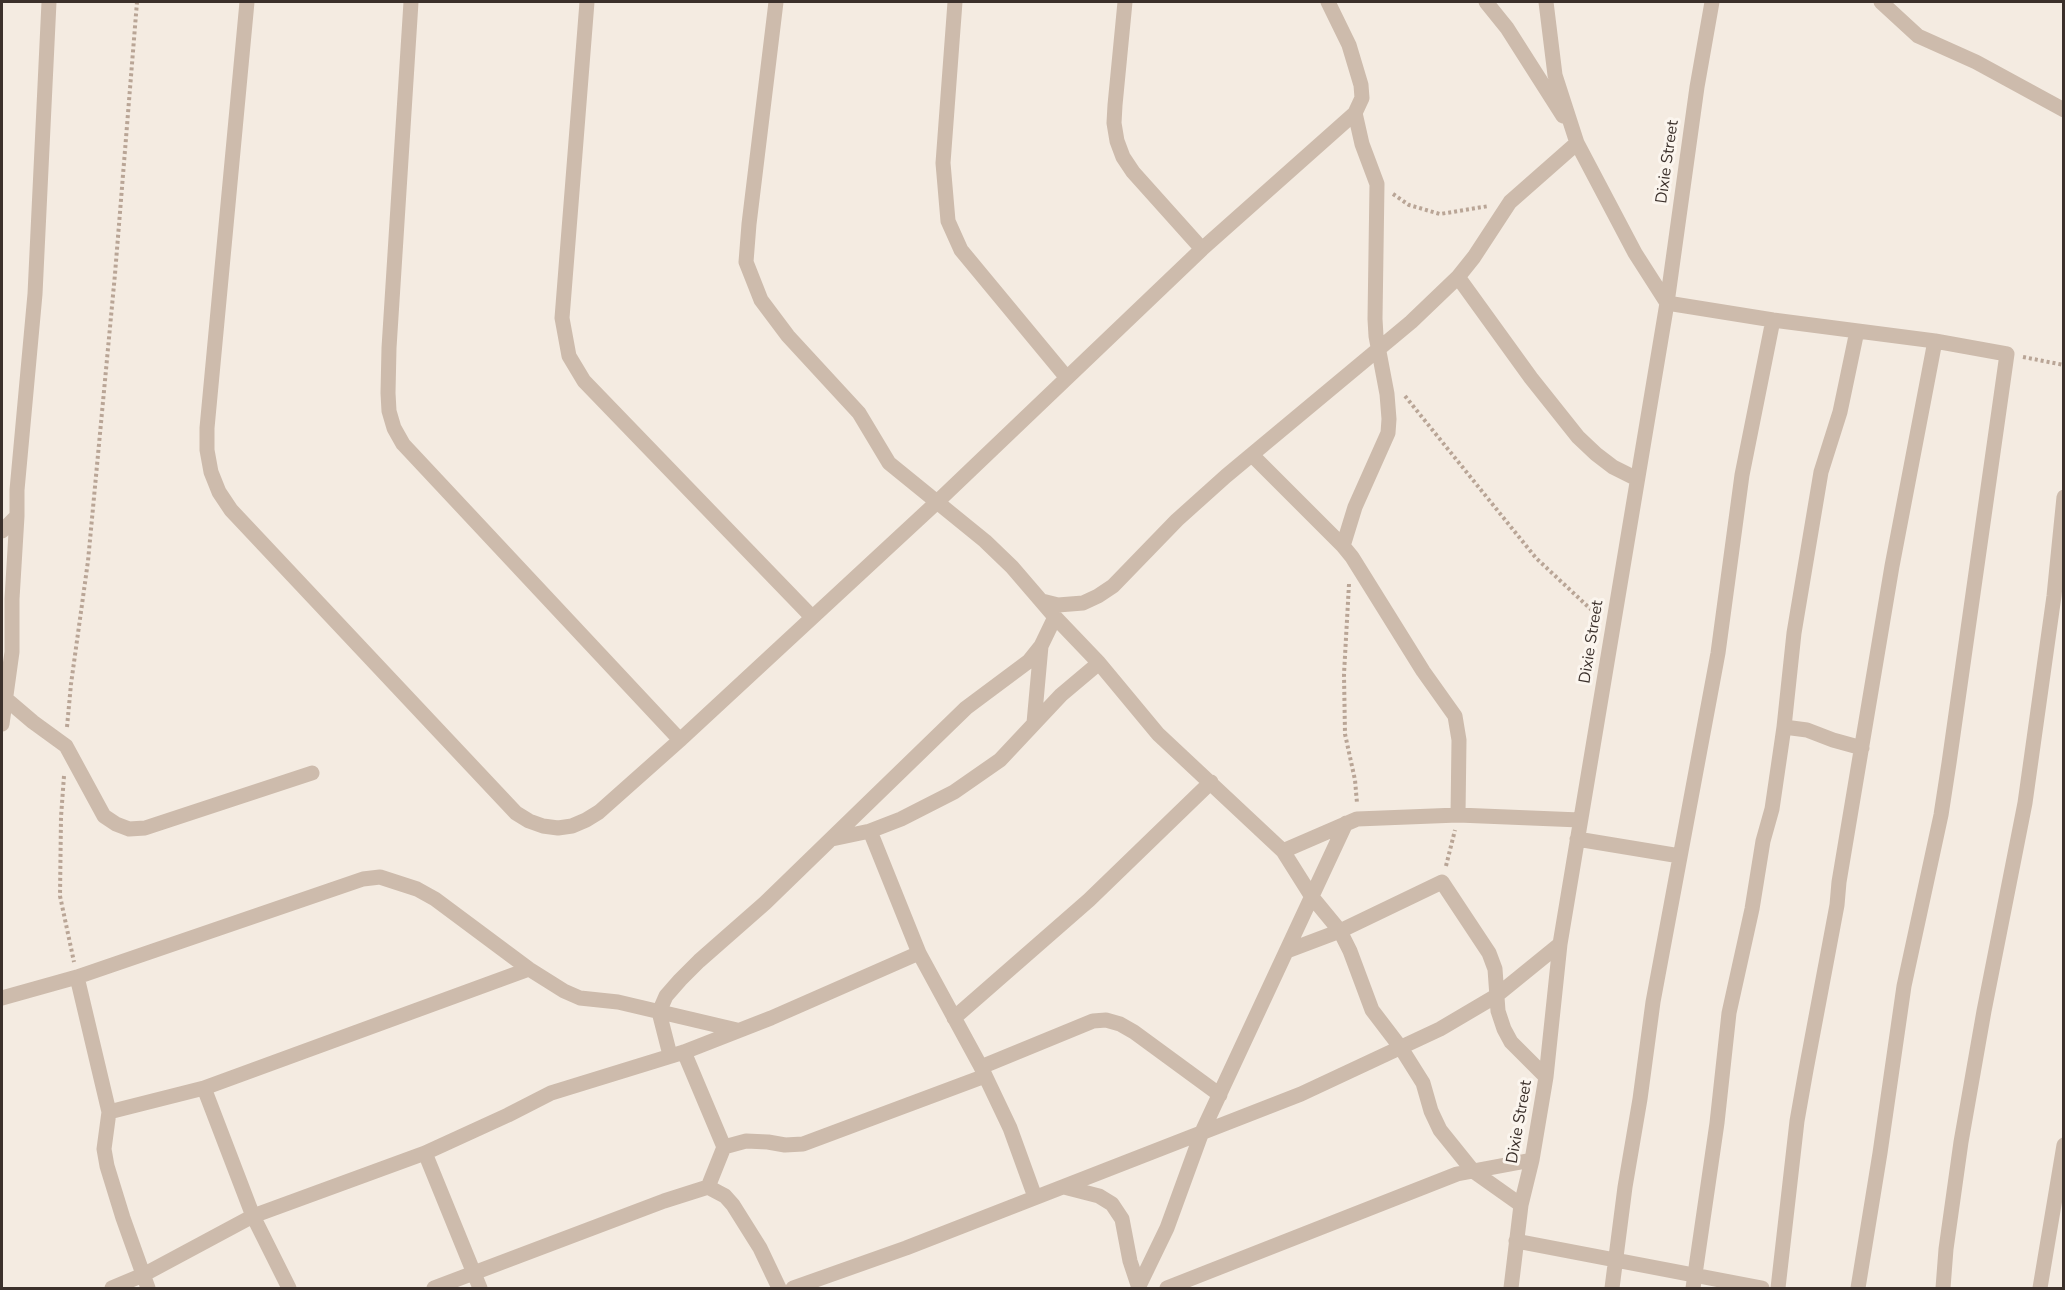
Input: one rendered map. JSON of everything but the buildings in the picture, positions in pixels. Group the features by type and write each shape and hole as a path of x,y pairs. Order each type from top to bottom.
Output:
{"street":[{"path":"2,724 6,699 17,490 35,294 49,2"},
{"path":"247,2 207,428 207,450 211,472 219,492 231,510 516,813 528,821 558,828 572,826 599,812 680,740 811,616 936,503 1202,249 1355,112 1362,98 1361,85 1349,45 1329,2"},
{"path":"411,2 387,393 394,428 403,444 680,740"},
{"path":"587,2 562,318 568,356 584,381 811,616"},
{"path":"776,2 746,262 761,300 788,336 859,413 889,463 985,541 1012,567 1055,618 1099,663 1158,734 1283,851 1312,897 1340,931 1372,1010 1401,1048 1423,1083 1431,1112 1440,1130 1473,1171 1521,1205"},
{"path":"955,2 943,163 948,221 962,250 1067,378"},
{"path":"1125,2 1115,114 1117,141 1123,157 1133,172 1202,249"},
{"path":"1486,2 1507,28 1559,111 1571,124"},
{"path":"1546,2 1555,75 1577,143 1635,253 1667,303 1773,320 1935,341 2007,354 1949,763 1939,825 1904,986 1874,1197 1858,1288"},
{"name":"Dixie Street","path":"1511,1288 1521,1205 1532,1160 1546,1077 1560,944 1667,303 1697,87 1713,2"},
{"path":"1881,2 1918,36 1976,62 2064,110"},
{"path":"1348,551 1355,507 1388,433 1389,407 1378,349 1374,290 1377,184 1362,144 1355,112"},
{"path":"1042,601 1058,605 1083,603 1098,596 1128,572 1177,519 1411,322 1458,277 1510,202 1577,143"},
{"path":"1458,277 1531,378 1578,437 1614,467 1638,479"},
{"path":"1612,1288 1653,1002 1725,614 1737,512 1749,437 1773,320"},
{"path":"1695,1282 1717,1123 1729,1013 1752,909 1763,840 1772,809 1794,633 1821,472 1840,412 1857,331"},
{"path":"1778,1288 1797,1121 1833,927 1892,566 1935,341"},
{"path":"1252,455 1348,551 1423,671 1455,716 1459,740 1458,815"},
{"path":"1943,1288 1962,1132 2025,803 2054,596 2064,498"},
{"path":"2,531 17,516"},
{"path":"708,1187 724,1147 677,1054 659,1012 666,996 699,961 765,903 804,862 832,839 951,722 990,689 1029,661 1041,646 1055,618"},
{"path":"1034,723 1041,646"},
{"path":"832,839 870,831 920,811 954,792 1000,760 1061,695 1099,663"},
{"path":"6,699 66,746 104,816 129,829 145,828 312,773"},
{"path":"1784,727 1808,730 1862,748"},
{"path":"954,1017 1089,900 1211,782"},
{"path":"1283,851 1352,821 1458,815 1580,820"},
{"path":"1138,1288 1167,1228 1202,1132 1312,897 1352,821"},
{"path":"870,831 919,953 983,1072 1010,1128 1035,1197"},
{"path":"1577,839 1680,856"},
{"path":"2,998 77,977 363,879 380,877 417,889 435,899 529,969 564,992 580,998 618,1002 737,1030"},
{"path":"1287,951 1340,931 1442,882 1490,953 1495,969 1496,996 1503,1029 1510,1042 1546,1077"},
{"path":"793,1288 906,1248 1301,1094 1401,1048 1496,996 1560,944"},
{"path":"112,1288 146,1282 253,1216 425,1152 551,1093 677,1054 810,1002 919,953"},
{"path":"109,1112 204,1088 529,969"},
{"path":"77,977 109,1112 104,1149 107,1166 146,1282"},
{"path":"724,1147 746,1142 803,1144 983,1072 1093,1021 1106,1020 1120,1024 1134,1032 1220,1095"},
{"path":"204,1088 253,1216 289,1288"},
{"path":"2040,1288 2064,1145"},
{"path":"425,1152 480,1288"},
{"path":"1167,1288 1457,1174 1532,1160"},
{"path":"434,1288 664,1201 708,1187 725,1197 733,1205 760,1248 779,1288"},
{"path":"1064,1187 1099,1196 1112,1204 1122,1219 1138,1288"},
{"path":"1516,1241 1616,1262 1695,1282 1762,1288"}],"path":[{"path":"77,977 60,896 61,817 71,684 87,561 114,286 137,2"},
{"path":"1377,184 1409,205 1440,214 1510,202"},
{"path":"2007,354 2064,365"},
{"path":"1383,369 1536,558 1612,628"},
{"path":"1348,551 1344,674 1345,734 1355,780 1352,821"},
{"path":"1442,882 1458,815"}]}
